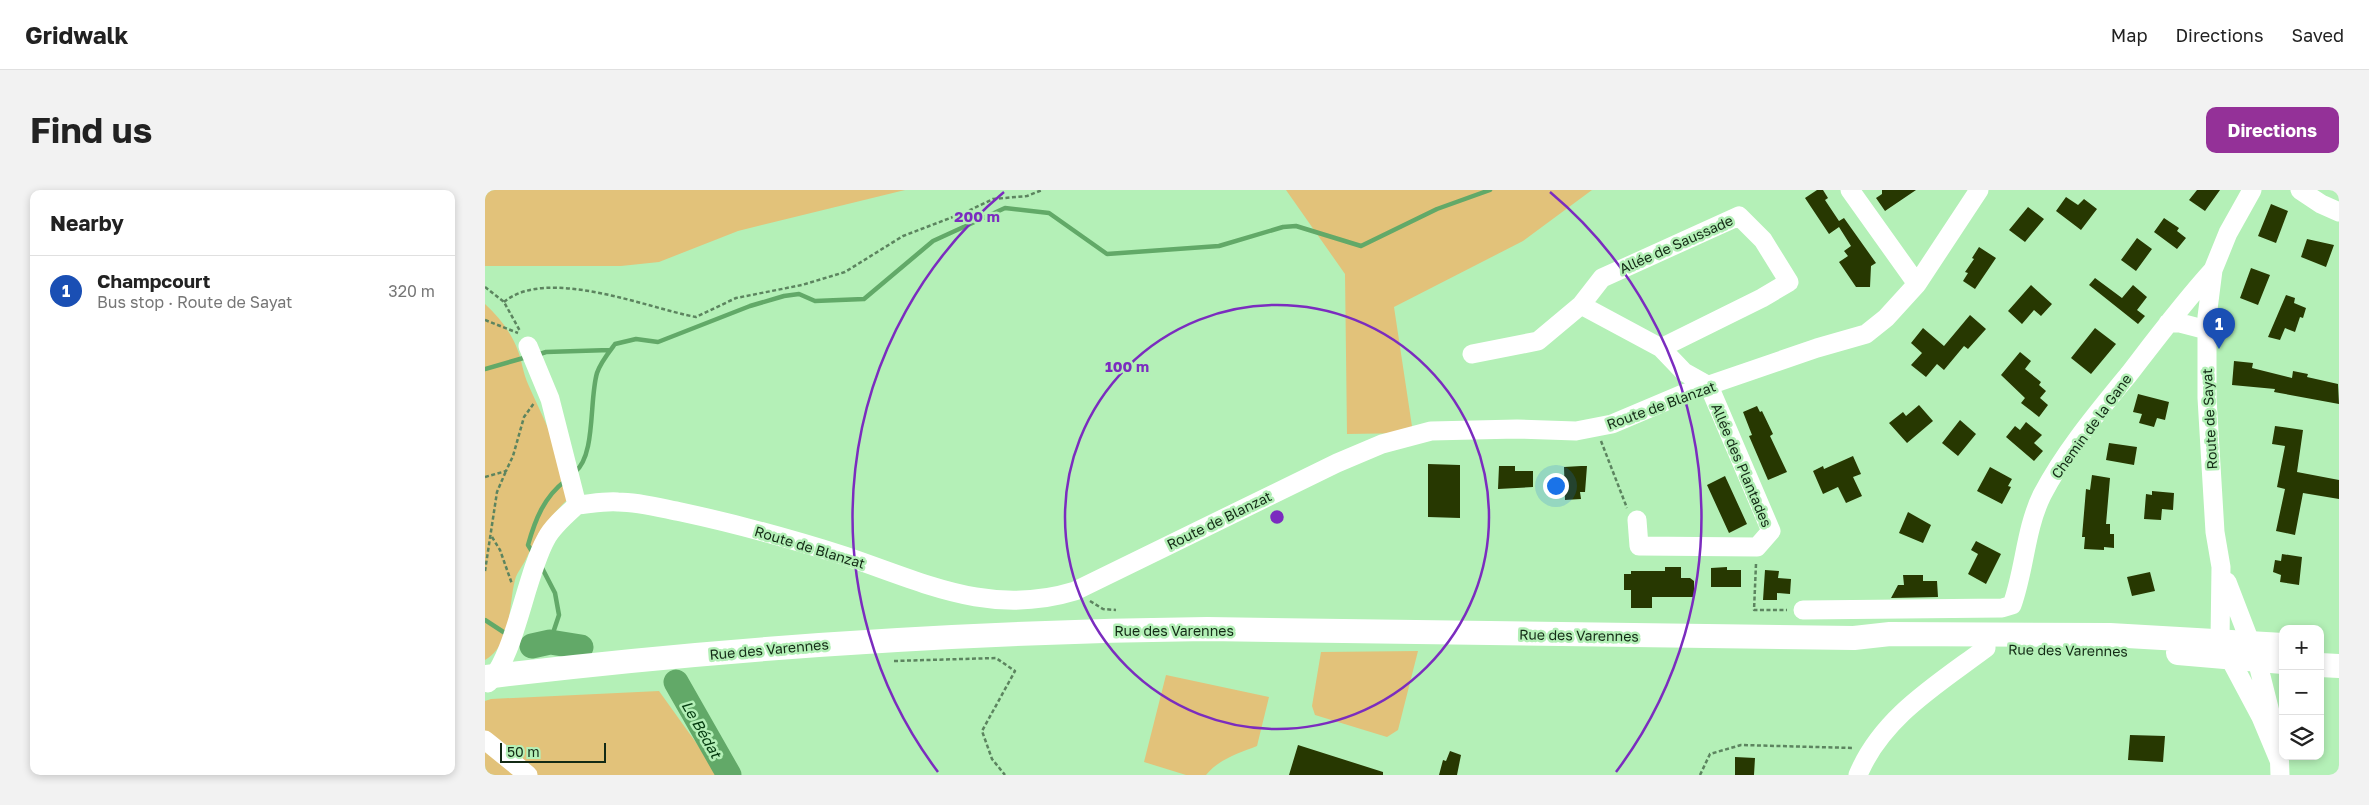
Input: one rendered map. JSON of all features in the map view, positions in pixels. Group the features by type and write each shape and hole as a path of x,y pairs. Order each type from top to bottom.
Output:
{"main road":[{"name":"Rue des Varennes","path":"489,680 798,646 1077,631 1207,629 1854,638 1892,645 1986,641 2178,653 2225,649 2253,651 2279,646"},
{"path":"2324,649 2339,650"},
{"name":"Rue des Varennes","path":"2253,651 2279,661"},
{"path":"2324,664 2339,666"}],"street":[{"path":"1850,190 1917,284"},
{"name":"Route de Blanzat","path":"577,505 617,502 717,520 792,539 946,591 984,600 1020,601 1051,598 1080,589 1337,463 1407,436 1459,429 1576,431 1596,428 1632,418 1683,394 1817,348 1865,334 1886,318 1917,284 1979,190"},
{"name":"Route de Sayat","path":"2252,190 2228,233 2213,270 2207,330 2207,398 2215,532 2221,567 2225,649 2261,717 2280,767"},
{"path":"2300,190 2321,204 2339,212"},
{"name":"Allée de Saussade","path":"1581,305 1602,278 1739,216 1763,240 1789,282 1762,298 1661,348"},
{"name":"Chemin de la Gane","path":"1803,610 2002,608 2012,605 2031,523 2042,495 2067,454 2168,323 2213,270"},
{"path":"1472,354 1538,341 1581,305 1661,348 1684,372 1709,386"},
{"path":"2168,323 2180,323 2207,330"},
{"path":"489,680 506,652 532,570 546,537 577,505 551,400 525,340"},
{"name":"Allée des Plantades","path":"1637,520 1639,546 1757,547 1771,531 1709,386"},
{"name":"Route de Sayat","path":"2221,567 2253,651 2279,748 2280,767"},
{"path":"1858,775 1873,748 1906,708 1986,641"},
{"path":"485,740 527,775"}],"path":[{"path":"505,302 513,295 533,290 578,289 612,294 696,317 736,298 802,285 845,272 903,236 926,226 966,212 993,199 1027,196 1042,190"},
{"path":"485,287 505,302 525,340"},
{"path":"485,320 525,340"},
{"path":"485,571 492,537 497,492 513,456 524,417 532,404 551,400"},
{"path":"1596,428 1625,506 1637,520"},
{"path":"485,477 506,471"},
{"path":"492,537 500,550 511,582 524,595"},
{"path":"1757,547 1754,610 1803,610"},
{"path":"1080,589 1092,603 1103,609 1123,611"},
{"path":"891,661 996,658 1015,671 982,731 991,759 1005,775"},
{"path":"1700,775 1710,754 1741,744 1873,748"}],"shaded area":[{"path":"485,190 905,190 738,231 659,262 621,266 485,266"},
{"path":"1286,190 1592,190 1523,241 1394,307 1413,433 1347,434 1345,274"},
{"path":"485,304 505,326 515,344 526,380 558,454 566,483 568,499 544,527 517,574 505,634 501,644 485,660"},
{"path":"1418,651 1398,730 1387,737 1315,715 1312,706 1321,652"},
{"path":"1166,675 1269,697 1257,746 1223,761 1206,775 1186,775 1144,762"},
{"path":"659,691 715,769 717,775 485,775 485,701 491,699"}],"building":[{"path":"1817,190 1823,190 1828,198 1825,200 1839,221 1844,218 1876,263 1871,266 1870,287 1856,287 1839,262 1848,256 1844,251 1851,246 1839,227 1829,234 1805,198"},
{"path":"1882,190 1916,190 1885,211 1876,198 1882,194"},
{"path":"2197,190 2220,190 2205,211 2189,200"},
{"path":"2066,197 2078,205 2084,199 2097,209 2081,230 2056,211"},
{"path":"2271,204 2288,211 2276,243 2258,236"},
{"path":"2028,207 2044,219 2025,242 2009,230"},
{"path":"2164,218 2179,228 2177,231 2186,238 2177,249 2154,232"},
{"path":"2137,238 2152,249 2136,271 2121,260"},
{"path":"2307,239 2334,245 2326,267 2301,257"},
{"path":"1979,247 1996,258 1975,289 1963,281 1968,273 1965,272 1974,259 1972,258"},
{"path":"2251,268 2270,275 2258,305 2240,298"},
{"path":"2095,278 2122,298 2133,285 2147,297 2137,310 2145,316 2138,324 2089,285"},
{"path":"2031,285 2052,304 2041,316 2034,310 2022,324 2008,311"},
{"path":"2286,295 2295,298 2294,303 2306,308 2303,318 2300,317 2295,332 2285,328 2280,340 2268,337"},
{"path":"1970,315 1986,329 1968,349 1964,346 1944,370 1937,364 1926,377 1911,365 1922,353 1911,343 1923,328 1944,346"},
{"path":"2095,328 2116,344 2091,374 2071,358"},
{"path":"2020,352 2031,361 2025,369 2041,382 2039,385 2046,391 2040,398 2048,405 2039,417 2021,403 2025,398 2001,375"},
{"path":"2234,361 2253,363 2252,368 2292,378 2293,371 2308,374 2307,377 2338,384 2339,404 2274,392 2275,389 2232,385"},
{"path":"2138,394 2169,402 2165,420 2157,418 2154,427 2139,423 2142,414 2133,412"},
{"path":"1919,405 1933,421 1907,443 1889,423 1903,412 1906,416"},
{"path":"1757,406 1760,412 1762,411 1773,434 1770,436 1787,472 1768,480 1749,436 1752,435 1743,412"},
{"path":"1960,420 1976,434 1958,456 1942,443"},
{"path":"2026,422 2042,435 2034,443 2043,451 2034,461 2006,437 2015,426 2020,430"},
{"path":"2275,426 2303,430 2297,472 2339,480 2339,499 2303,493 2295,535 2276,531 2285,489 2277,487 2285,446 2272,444"},
{"path":"2109,443 2137,447 2134,465 2106,460"},
{"path":"1853,456 1861,474 1853,477 1862,496 1846,503 1838,487 1823,494 1813,471 1823,466 1824,469"},
{"path":"1428,464 1460,465 1460,518 1428,517"},
{"path":"1499,466 1515,466 1515,471 1533,471 1533,487 1498,489"},
{"path":"1587,466 1585,492 1580,492 1581,499 1565,500 1564,467"},
{"path":"1990,467 2012,479 2008,486 2011,487 2002,504 1977,491"},
{"path":"2092,475 2110,478 2106,524 2110,524 2110,534 2114,534 2114,548 2104,547 2104,550 2084,549 2085,537 2082,537 2086,489 2090,490"},
{"path":"1725,476 1747,524 1729,533 1707,485"},
{"path":"2152,491 2174,493 2173,510 2162,509 2161,520 2144,519 2146,494 2152,495"},
{"path":"1908,512 1931,525 1923,543 1899,533"},
{"path":"1976,541 2001,554 1986,584 1968,574 1978,554 1971,550"},
{"path":"2282,554 2302,557 2299,585 2280,582 2281,575 2273,572 2275,560 2281,561"},
{"path":"1665,567 1681,567 1681,578 1690,578 1694,581 1694,597 1652,597 1652,608 1631,608 1631,590 1624,590 1624,574 1631,574 1631,571 1665,571"},
{"path":"1727,567 1727,570 1741,570 1741,587 1711,587 1711,568"},
{"path":"1765,570 1779,571 1778,578 1791,579 1790,594 1777,593 1777,600 1763,600"},
{"path":"2150,572 2155,591 2132,596 2127,577"},
{"path":"1903,575 1923,575 1923,581 1937,581 1938,597 1891,598 1898,585 1904,585"},
{"path":"2130,735 2165,736 2163,762 2128,760"},
{"path":"1298,745 1383,772 1383,775 1289,775"},
{"path":"1450,751 1461,755 1457,775 1439,775 1443,760 1446,761"},
{"path":"1735,757 1755,758 1754,775 1735,775"}],"waterway":[{"path":"575,472 582,464 589,440 597,373 602,362 615,344 636,339 658,342 750,306 784,296 799,294 815,301 864,299 933,241 1005,208 1049,213 1107,254 1219,246 1283,227 1296,226 1361,246 1437,209 1490,190"},
{"path":"537,355 546,352 610,350"},
{"path":"485,369 527,357"},
{"path":"533,553 528,545 537,518 551,494 565,481"},
{"path":"541,566 555,593 559,615 550,642"},
{"path":"485,620 508,635"},
{"name":"Le Bédat","path":"517,640 532,646"},
{"name":"Le Bédat","path":"532,646 550,642 581,647"},
{"name":"Le Bédat","path":"676,682 729,775"}],"place":[{"name":"Champcourt","path":"2219,349"}]}
